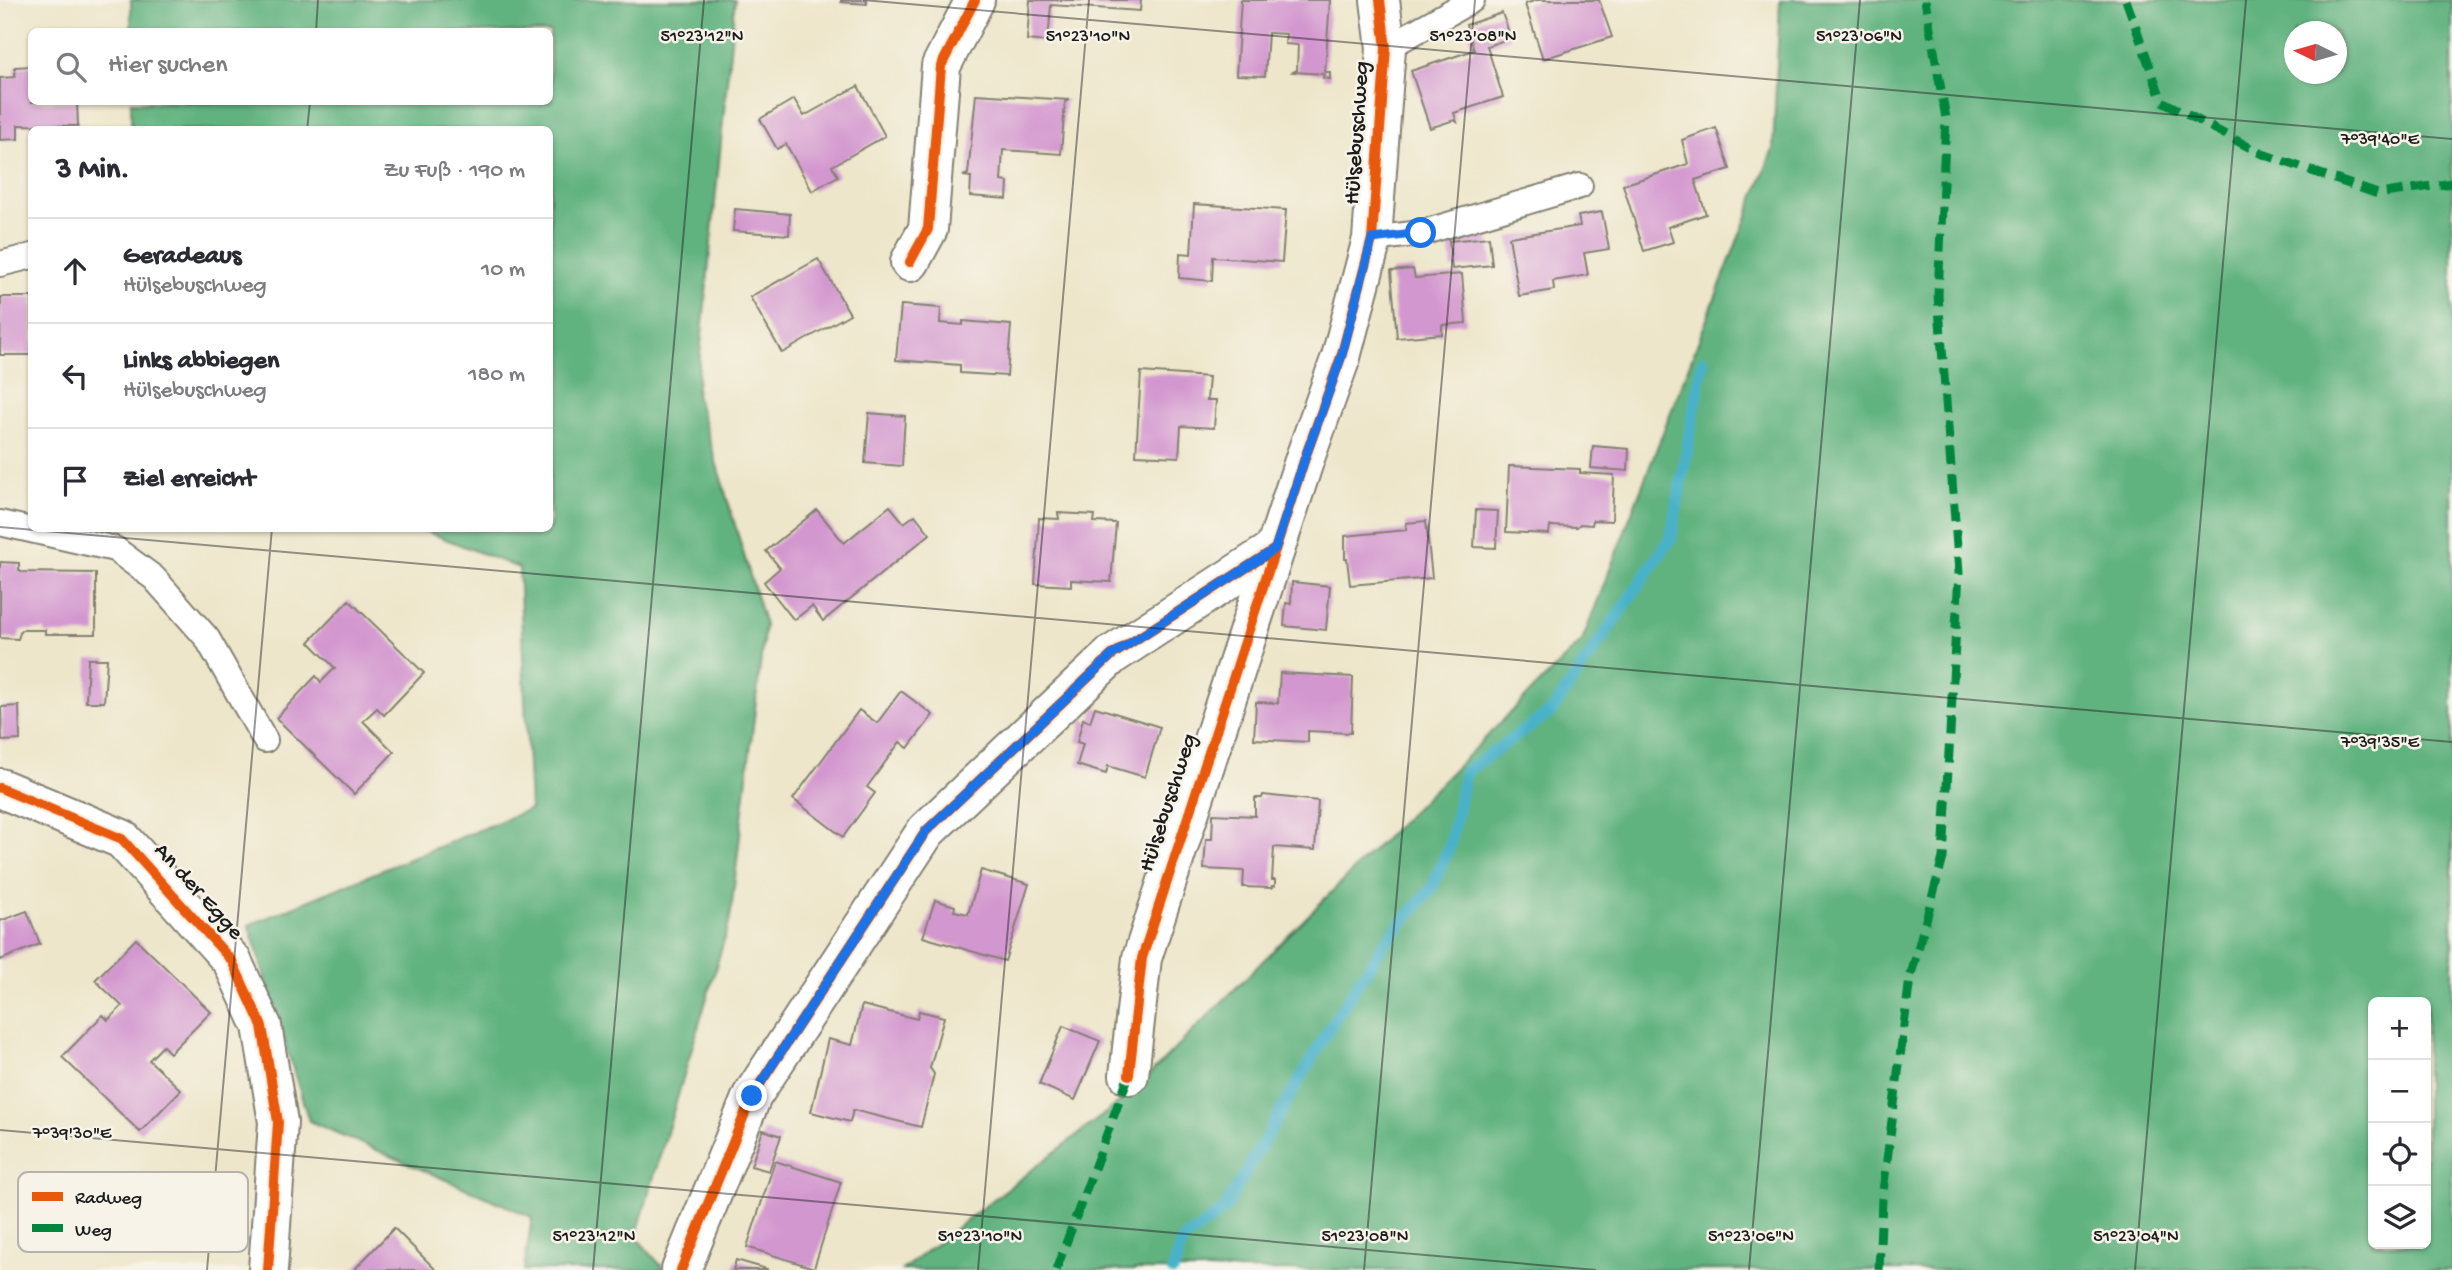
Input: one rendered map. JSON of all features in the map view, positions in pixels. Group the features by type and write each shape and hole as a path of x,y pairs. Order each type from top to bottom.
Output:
{"street":[{"path":"910,262 929,229 941,66 975,0"},
{"name":"Hülsebuschweg","path":"1129,1075 1142,958 1306,455 1341,358 1372,239 1386,48 1380,0"},
{"path":"681,1270 752,1096 926,831 1112,655 1275,549"},
{"name":"An der Egge","path":"0,788 122,839 232,961 262,1026 278,1122 268,1270"}],"lane":[{"name":"Hülsebuschweg","path":"1386,48 1472,0"},
{"name":"Hülsebuschweg","path":"1372,239 1421,233 1580,186"},
{"path":"0,264 28,257"},
{"path":"0,523 28,529"},
{"path":"40,532 115,549 154,578 207,638 265,740"}],"green space":[{"path":"131,0 735,0 696,395 765,625 730,920 636,1237 665,1270 524,1270 532,1217 309,1121 249,925 530,809 519,568 428,532 553,532 553,126 131,126 131,105 553,105 553,28 131,28"},
{"path":"1780,0 2452,0 2452,1270 902,1270 1130,1094 1582,641 1773,149"}],"building":[{"path":"867,0 867,4 841,2"},
{"path":"1030,0 1141,0 1140,11 1051,5 1048,42 1027,40"},
{"path":"1241,0 1330,0 1325,72 1330,72 1330,79 1323,78 1324,74 1293,72 1297,70 1298,45 1285,44 1286,34 1268,33 1265,76 1236,75"},
{"path":"1537,0 1599,0 1612,37 1543,59 1525,4"},
{"path":"1502,13 1511,38 1487,46 1503,97 1454,113 1457,122 1454,120 1430,128 1411,71 1474,50 1466,25"},
{"path":"28,66 28,105 77,105 78,126 18,125 18,139 0,140 0,78 15,77 15,67"},
{"path":"858,86 885,136 832,166 838,176 812,191 786,144 777,149 760,119 794,99 804,116"},
{"path":"976,94 1069,100 1065,102 1061,154 1003,150 1001,181 1008,182 1007,199 970,196 971,177 963,176 968,174"},
{"path":"1716,128 1730,169 1695,180 1706,214 1668,227 1673,242 1644,251 1623,185 1688,164 1682,140"},
{"path":"1194,204 1286,210 1282,262 1213,257 1212,281 1179,278 1180,253 1191,254"},
{"path":"735,209 790,214 789,235 733,231"},
{"path":"1602,212 1609,249 1584,253 1588,275 1553,281 1554,290 1519,296 1509,237 1580,226 1578,216"},
{"path":"1489,237 1492,265 1452,269 1449,241"},
{"path":"818,259 850,314 782,353 750,297"},
{"path":"1413,269 1415,278 1462,274 1466,323 1442,325 1442,334 1397,338 1391,271"},
{"path":"1,297 28,297 28,355 0,355"},
{"path":"901,305 941,308 940,323 963,325 963,321 1011,325 1007,376 960,373 960,365 896,360"},
{"path":"1141,372 1209,377 1207,400 1216,400 1214,428 1181,426 1179,457 1136,455"},
{"path":"869,413 905,416 902,466 865,463"},
{"path":"1593,446 1629,449 1628,471 1591,468"},
{"path":"1509,466 1580,469 1580,473 1614,475 1612,521 1593,520 1592,525 1580,524 1577,527 1550,526 1549,534 1506,532"},
{"path":"890,506 904,523 915,515 930,534 823,621 812,606 794,620 764,582 780,568 766,551 817,510 844,543"},
{"path":"1476,510 1498,511 1496,548 1474,547"},
{"path":"1058,513 1095,515 1094,522 1116,523 1111,582 1071,580 1071,586 1035,584 1039,518 1059,519"},
{"path":"1426,521 1432,578 1350,585 1345,559 1345,536 1406,530 1406,523"},
{"path":"0,562 19,563 21,572 96,573 96,634 45,634 45,630 21,630 18,639 0,638"},
{"path":"1292,582 1330,586 1326,630 1284,626 1286,603 1291,604"},
{"path":"349,600 424,673 384,715 377,708 363,721 394,752 354,794 276,718 316,676 321,682 335,668 309,642"},
{"path":"88,659 107,659 104,702 86,702"},
{"path":"1280,673 1353,677 1351,733 1308,731 1308,742 1254,739 1256,702 1278,703"},
{"path":"901,691 933,715 908,748 900,742 867,787 875,793 843,837 793,799 859,710 877,723"},
{"path":"19,706 20,740 2,741 1,707"},
{"path":"1095,707 1160,727 1145,777 1108,766 1106,774 1077,765 1083,744 1077,742 1083,719 1090,722"},
{"path":"1263,795 1318,801 1315,850 1274,847 1272,880 1275,880 1275,886 1272,888 1243,887 1244,871 1204,869 1206,839 1212,839 1213,814 1255,816 1255,798 1262,798"},
{"path":"981,870 1029,884 1005,961 923,937 935,900 955,906 954,911 968,914"},
{"path":"27,911 40,944 0,960 0,921"},
{"path":"136,939 211,1012 170,1053 163,1046 149,1060 181,1090 140,1132 62,1057 103,1015 108,1020 122,1006 95,980"},
{"path":"862,1005 917,1019 919,1011 944,1017 930,1068 934,1074 921,1127 853,1110 850,1122 811,1112 828,1039 852,1045"},
{"path":"1063,1026 1100,1041 1075,1100 1039,1084"},
{"path":"763,1130 781,1136 769,1171 751,1166"},
{"path":"775,1161 841,1182 814,1268 747,1247"},
{"path":"394,1228 436,1270 354,1270"},
{"path":"736,1260 767,1269 767,1270 733,1270"}],"waterway":[{"path":"1173,1270 1182,1241 1224,1210 1335,1019 1383,945 1432,888 1450,845 1465,772 1552,711 1671,538 1703,361"}],"marked path":[{"path":"1879,1270 1882,1199 1910,978 1943,858 1959,573 1938,295 1946,118 1925,0"},
{"path":"2126,0 2162,101 2260,153 2378,194 2452,183"},
{"path":"1056,1270 1129,1075"}],"cycle path":[{"path":"910,262 928,229 941,66 975,0"},
{"path":"1129,1075 1142,958 1306,455 1341,357 1372,239 1386,48 1380,0"},
{"path":"681,1270 752,1096 926,831 1112,655 1275,549"},
{"path":"0,788 122,839 232,961 262,1026 278,1122 268,1270"}],"route":[{"path":"752,1096 926,831 1112,655 1275,549 1341,358 1372,239 1421,233"}]}
